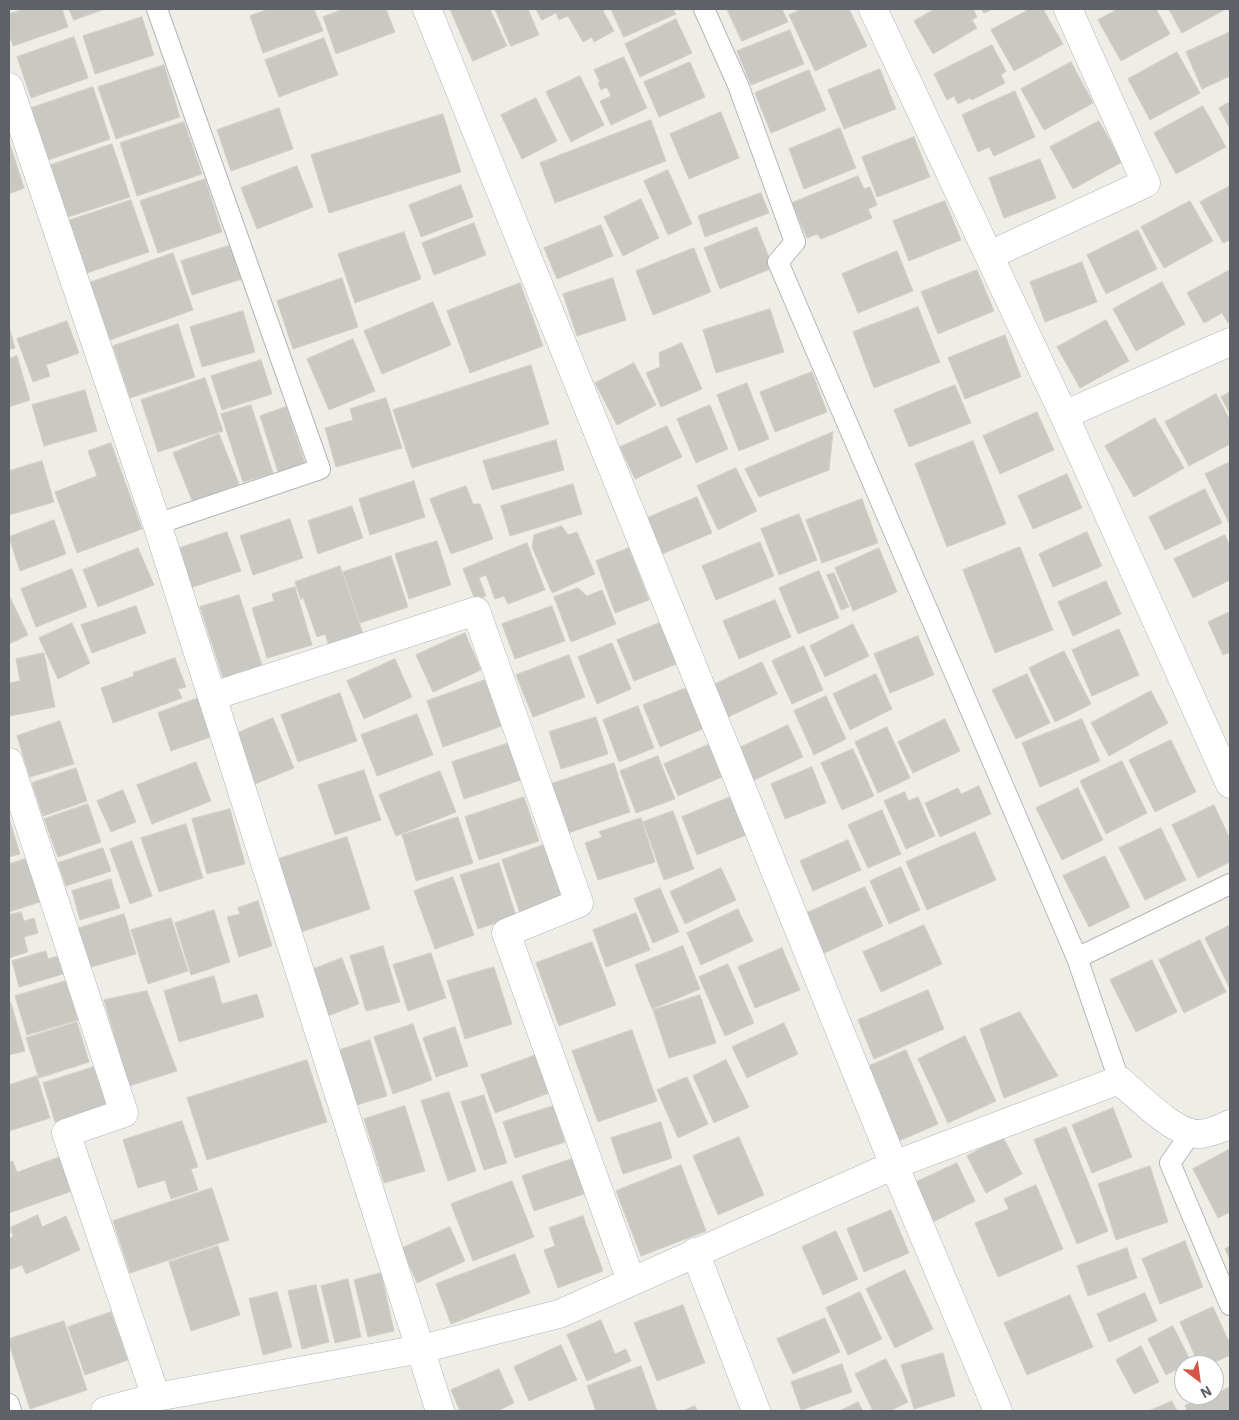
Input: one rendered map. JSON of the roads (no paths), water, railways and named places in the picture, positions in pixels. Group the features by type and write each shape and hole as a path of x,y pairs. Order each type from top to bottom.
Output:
{"street":[{"path":"426,9 894,1165 998,1411"},
{"path":"873,9 1064,415 1230,784"},
{"path":"990,255 1146,183 1068,9"},
{"path":"9,87 157,524 440,1411"},
{"path":"1064,415 1230,342"},
{"path":"212,696 476,611 579,903 506,933 631,1281"},
{"path":"9,762 124,1113 66,1133 156,1396"},
{"path":"105,1411 156,1396 421,1349 559,1314 894,1165 1119,1080 1180,1130 1191,1133 1212,1132 1230,1124"},
{"path":"695,1252 756,1411"}],"lane":[{"path":"157,9 320,469 157,524"},
{"path":"704,9 738,85 795,242 778,262 1077,958 1119,1080"},
{"path":"1077,958 1230,884"},
{"path":"1191,1133 1170,1163 1230,1305"},
{"path":"9,1404 11,1411"}]}
